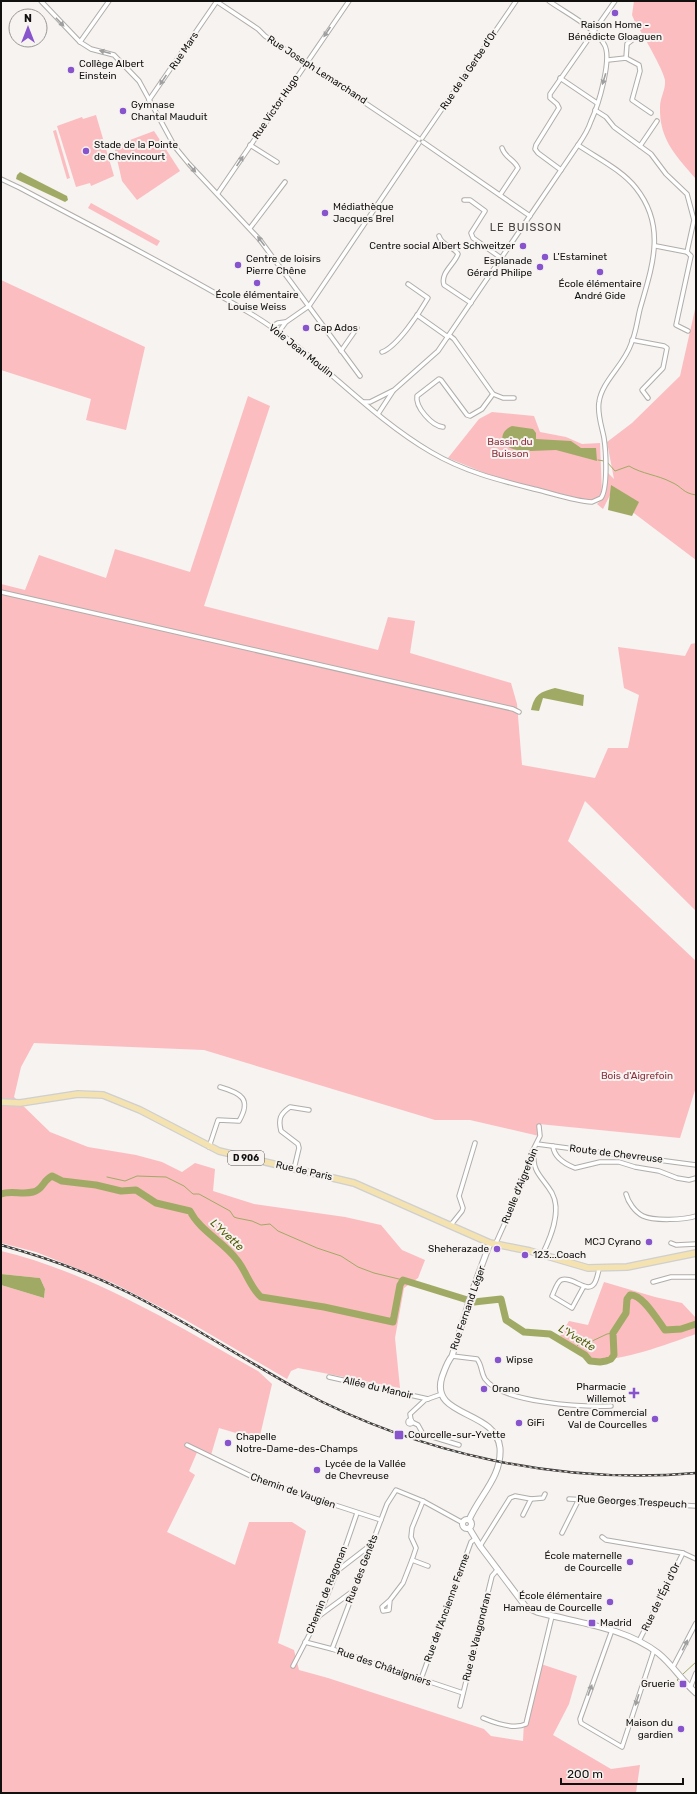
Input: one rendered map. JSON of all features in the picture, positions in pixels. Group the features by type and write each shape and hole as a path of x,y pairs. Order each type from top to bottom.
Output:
{"main road":[{"name":"Rue de Paris","path":"1,1102 20,1103 78,1094 102,1095 140,1110 210,1147 234,1155 354,1183 493,1244 542,1254 588,1268 599,1269 627,1267 696,1253"}],"street":[{"path":"41,1 80,42 92,48 110,53 116,57 139,81 175,147 189,164 250,228 360,376"},
{"path":"80,42 109,1"},
{"name":"Rue Joseph Lemarchand","path":"217,1 258,29 265,36 530,216"},
{"name":"Rue Mars","path":"149,100 217,1"},
{"name":"Rue Victor Hugo","path":"218,193 348,1"},
{"name":"Rue de la Gerbe d'Or","path":"278,333 286,322 308,306 516,1"},
{"path":"364,402 371,401 394,390 438,351 588,130 597,103 608,60 608,52 605,45 593,32 549,1"},
{"path":"561,170 538,153 535,149 559,108 550,96 560,78 615,1"},
{"path":"626,58 627,44 636,37"},
{"path":"608,60 626,58 638,64 640,67 632,100 651,113"},
{"path":"560,78 597,103"},
{"path":"595,110 606,117 614,127 651,154 666,174 687,194 694,220 687,252"},
{"path":"640,146 657,121"},
{"path":"250,145 277,162"},
{"path":"578,145 619,173 636,187 650,213 654,226 656,246 632,340 668,348 663,368 642,390 648,398"},
{"path":"500,195 518,168 516,164 504,155 502,148"},
{"name":"Voie Jean Moulin","path":"1,179 184,276 271,327 378,414 432,452 475,472 507,482 589,502 596,502 602,496 605,489 605,451 599,415 599,401 603,391 623,360 632,340"},
{"path":"250,228 285,182"},
{"path":"464,200 470,200 485,211 471,233 473,238 501,258"},
{"path":"439,236 442,243 458,254 444,275 442,281 444,285 471,303"},
{"path":"656,246 687,252 691,256 676,325 688,331"},
{"path":"382,352 388,349 405,332 428,298 408,284"},
{"path":"417,315 454,339 493,394 503,398 514,398"},
{"name":"Rue de la Gerbe d'Or","path":"271,327 278,323 286,322"},
{"path":"341,351 357,328"},
{"path":"442,427 430,422 417,403 417,396 434,381 439,379 441,380 467,416 470,416 482,408 493,394"},
{"path":"378,414 394,390"},
{"path":"1,592 513,709 519,712"},
{"path":"210,1147 218,1120 239,1121 245,1111 245,1101 240,1095 220,1087"},
{"path":"294,1169 299,1148 298,1144 281,1130 280,1117 283,1112 290,1107 309,1110"},
{"name":"Ruelle d'Aigrefoin","path":"493,1244 521,1187 538,1145 540,1136 539,1126"},
{"path":"450,1226 463,1208 459,1196 475,1143"},
{"path":"538,1145 534,1167 537,1174 552,1193 557,1209 552,1229 542,1254"},
{"name":"Route de Chevreuse","path":"538,1145 696,1165"},
{"path":"553,1146 557,1156 565,1163 575,1168 600,1162 619,1162 635,1167 659,1170 677,1178 689,1180 696,1178"},
{"path":"626,1194 635,1210 646,1218 680,1219 696,1216"},
{"path":"671,1243 676,1245 696,1244"},
{"name":"Rue Fernand Léger","path":"442,1394 441,1382 447,1362 452,1356 473,1289 493,1244"},
{"path":"584,1286 572,1308 552,1296 562,1279 570,1280 584,1286 591,1286 594,1284 599,1269"},
{"path":"653,1282 671,1277 696,1277"},
{"path":"452,1356 477,1359 485,1378 490,1384 514,1395 579,1406 611,1406"},
{"name":"Allée du Manoir","path":"329,1377 428,1398"},
{"path":"459,1446 423,1434 418,1425 411,1421 410,1414 428,1398 442,1394 453,1408 490,1427 498,1440 500,1446 500,1459 493,1479 469,1520 471,1524 469,1528"},
{"name":"Chemin de Vaugien","path":"187,1445 261,1481 381,1520"},
{"name":"Rue des Genêts","path":"332,1649 389,1499 396,1490 423,1501"},
{"path":"480,1546 510,1498 515,1496 531,1499 543,1498 545,1494"},
{"path":"523,1515 531,1499"},
{"name":"Rue Georges Trespeuch","path":"569,1499 696,1506"},
{"path":"562,1533 579,1500"},
{"path":"390,1600 403,1583 412,1560 416,1548 411,1537 412,1528 423,1501 469,1528 480,1546 526,1607 552,1616 612,1630 639,1641 654,1650 673,1667 696,1693"},
{"name":"Chemin de Ragonan","path":"293,1666 319,1616 357,1513"},
{"path":"462,1523 465,1520 469,1520"},
{"path":"602,1537 606,1540 683,1553 696,1559"},
{"name":"Rue de l'Ancienne Ferme","path":"421,1679 471,1542 475,1539"},
{"path":"336,1571 372,1544"},
{"name":"Rue de l'Épi d'Or","path":"639,1641 683,1553"},
{"path":"412,1560 428,1566"},
{"name":"Rue de Vaugondran","path":"460,1706 492,1576 498,1569"},
{"path":"319,1616 354,1590"},
{"path":"483,1718 495,1724 519,1726 526,1724 552,1616"},
{"path":"673,1667 696,1623"},
{"path":"612,1630 580,1719 581,1723 622,1746 654,1650"},
{"name":"Rue des Châtaigniers","path":"306,1642 332,1649 463,1693"},
{"path":"690,1688 696,1673"}],"green space":[{"path":"634,1 696,1 696,179 676,155 662,129 660,107 665,87 665,80 632,15"},
{"name":"Stade de la Pointe de Chevincourt","path":"96,115 114,176 91,186 90,183 76,187 57,126 82,117 83,119"},
{"path":"56,130 70,178 67,179 53,131"},
{"path":"154,131 180,171 137,200 122,181 114,146"},
{"path":"91,203 160,241 157,246 88,208"},
{"path":"1,280 145,347 126,430 86,420 91,399 1,370"},
{"path":"696,305 696,560 610,495 603,509 597,504 605,496 608,473 614,479 607,442 632,423 680,376"},
{"name":"Bois d'Aigrefoin","path":"248,396 270,406 204,606 378,650 388,617 415,621 410,653 511,683 517,704 522,765 595,778 608,748 628,748 639,695 624,688 618,647 685,656 691,644 696,643 696,911 585,801 568,841 696,961 696,1087 680,1138 539,1124 539,1136 470,1120 435,1120 204,1050 34,1043 21,1067 14,1097 50,1132 88,1147 136,1155 162,1162 182,1172 195,1163 215,1169 213,1191 254,1204 345,1217 381,1225 402,1250 425,1260 418,1278 404,1288 395,1338 400,1388 298,1368 291,1371 287,1379 184,1319 113,1283 36,1252 1,1243 1,584 25,590 39,555 106,578 115,549 190,572"},
{"name":"Bassin du Buisson","path":"492,412 534,416 540,432 566,437 582,444 600,443 602,494 596,499 586,500 497,478 448,458 479,419"},
{"path":"1,1251 68,1273 133,1302 258,1371 272,1384 259,1440 219,1428 211,1455 198,1450 189,1471 195,1475 167,1532 235,1565 249,1522 292,1522 306,1531 278,1643 294,1650 299,1670 484,1729 491,1736 523,1741 524,1721 538,1663 577,1676 569,1704 553,1735 611,1769 640,1765 636,1793 1,1793 1,1285 44,1298 45,1289 40,1278 1,1274"},
{"path":"604,1282 655,1297 682,1303 696,1318 696,1334 642,1352 612,1359 600,1360 586,1356 560,1336 569,1321 588,1325"}],"shaded area":[{"path":"20,172 67,196 68,200 65,202 16,179"},
{"name":"Bassin du Buisson","path":"512,426 533,429 536,433 536,439 571,441 581,448 596,448 597,461 556,450 530,451 508,447 502,438 505,431"},
{"path":"611,485 639,502 632,516 608,510"},
{"path":"555,688 584,695 583,706 543,698 539,711 531,710 534,700 539,694"},
{"path":"1,1274 40,1278 45,1289 44,1298 1,1285"}],"waterway":[{"path":"598,460 604,461"},
{"path":"607,462 615,471 629,466 666,480 688,493 696,495"},
{"name":"L'Yvette","path":"1,1194 9,1192 29,1193 36,1191 52,1176 62,1181 96,1185 121,1191 136,1190 156,1203 190,1211 200,1225 237,1260 254,1289 261,1297 324,1307 393,1322 400,1285 403,1280 474,1302 501,1299 506,1320 524,1332 550,1334 585,1355 590,1361 606,1361 611,1359 614,1355 613,1333 626,1313 627,1299 630,1295 640,1298 665,1330 681,1329 696,1324"},
{"name":"L'Yvette","path":"107,1177 125,1181 137,1176 166,1177 184,1186 193,1194 199,1194 230,1211 234,1217 252,1221 261,1225 270,1224 278,1231 317,1248 341,1256 358,1267 374,1273 403,1280"},
{"path":"574,1349 579,1344 588,1343 607,1334 613,1333"},
{"path":"683,1674 696,1662"},
{"path":"678,1679 677,1680 680,1683"}],"railway":[{"path":"1,1245 65,1266 112,1285 171,1315 299,1390 345,1412 393,1432 441,1448 492,1460 542,1469 593,1474 645,1476 696,1473"}],"place":[{"name":"Raison Home - Bénédicte Gloaguen","path":"615,13"},
{"name":"Collège Albert Einstein","path":"71,70"},
{"name":"Gymnase Chantal Mauduit","path":"123,111"},
{"name":"Stade de la Pointe de Chevincourt","path":"86,151"},
{"name":"Médiathèque Jacques Brel","path":"325,213"},
{"name":"Centre social Albert Schweitzer","path":"523,246"},
{"name":"L'Estaminet","path":"545,257"},
{"name":"Centre de loisirs Pierre Chêne","path":"238,265"},
{"name":"Esplanade Gérard Philipe","path":"540,267"},
{"name":"École élémentaire André Gide","path":"600,272"},
{"name":"École élémentaire Louise Weiss","path":"257,283"},
{"name":"Cap Ados","path":"306,328"},
{"name":"MCJ Cyrano","path":"649,1242"},
{"name":"Sheherazade","path":"497,1249"},
{"name":"123...Coach","path":"525,1255"},
{"name":"Wipse","path":"498,1360"},
{"name":"Orano","path":"484,1389"},
{"name":"Pharmacie Willemot","path":"634,1393"},
{"name":"Centre Commercial Val de Courcelles","path":"655,1419"},
{"name":"GiFi","path":"519,1423"},
{"name":"Courcelle-sur-Yvette","path":"399,1435"},
{"name":"Chapelle Notre-Dame-des-Champs","path":"228,1443"},
{"name":"Lycée de la Vallée de Chevreuse","path":"317,1470"},
{"name":"École maternelle de Courcelle","path":"630,1562"},
{"name":"École élémentaire Hameau de Courcelle","path":"610,1602"},
{"name":"Madrid","path":"592,1623"},
{"name":"Gruerie","path":"683,1684"},
{"name":"Maison du gardien","path":"681,1729"}],"district":[{"name":"LE BUISSON","path":"526,227"}]}
